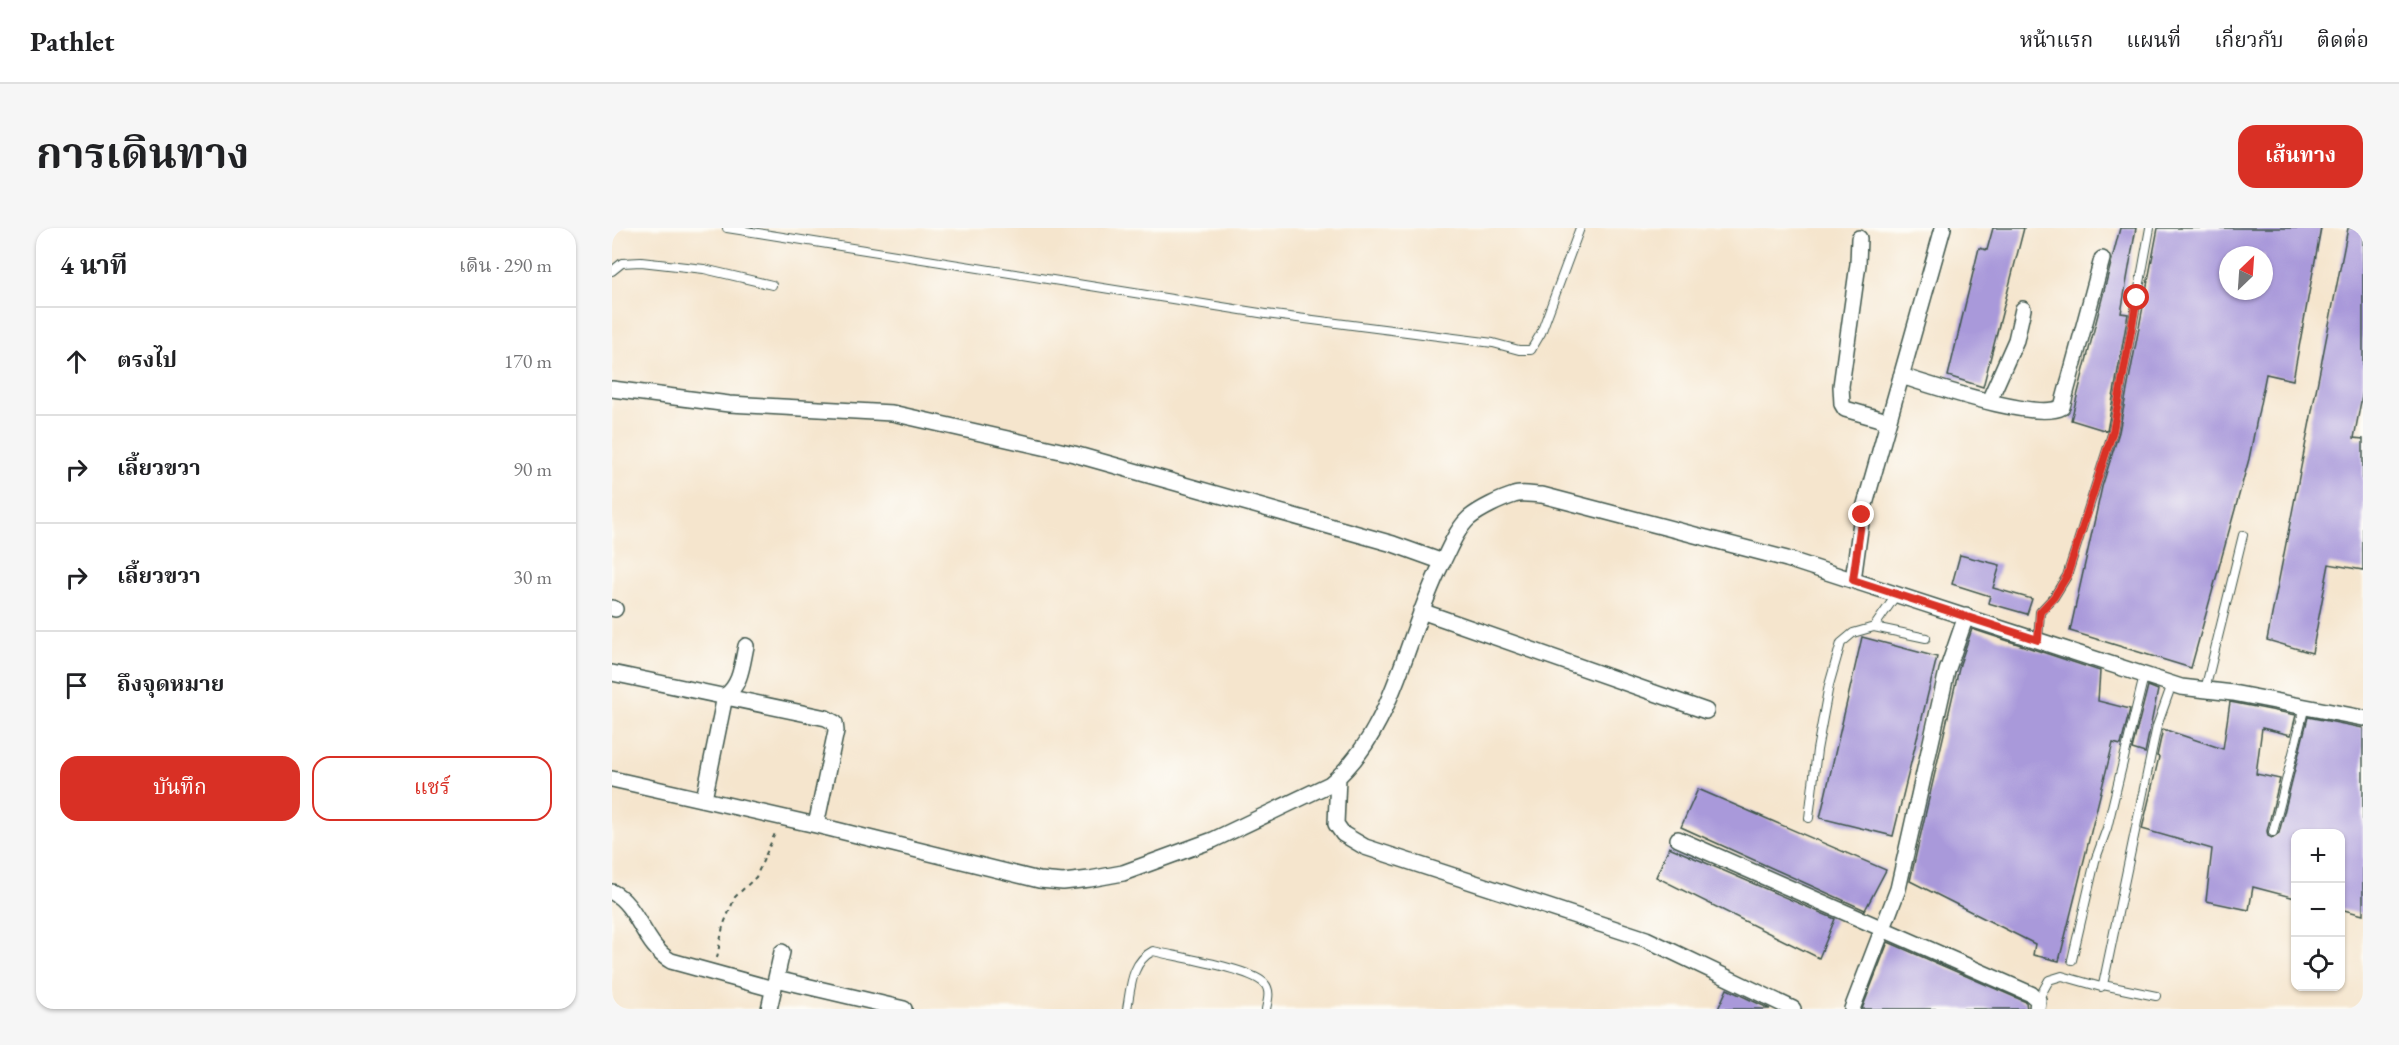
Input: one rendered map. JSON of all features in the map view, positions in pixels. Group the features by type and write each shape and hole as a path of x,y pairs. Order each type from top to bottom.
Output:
{"street":[{"path":"1853,580 1862,515 1944,228"},
{"path":"1859,238 1858,264 1841,386 1842,404 1845,410 1887,421"},
{"path":"1901,376 1989,401 2045,411 2062,408 2102,259"},
{"path":"1989,401 2016,340 2023,309"},
{"path":"612,389 729,404 892,412 1074,454 1393,544 1443,562"},
{"path":"612,779 816,825 1039,880 1063,882 1123,873 1213,840 1330,784 1338,777 1360,754 1377,727 1421,611 1453,541 1469,518 1516,494 1542,495 1743,547 1897,593 2172,684 2363,718"},
{"path":"1421,611 1706,711"},
{"path":"1852,1009 1884,929 1905,865 1947,672 1966,616"},
{"path":"704,799 725,696 733,691 740,675 746,646"},
{"path":"612,673 826,718 835,723 836,731 816,825"},
{"path":"1338,777 1336,824 1343,834 1365,847 1646,939 1793,1009"},
{"path":"1678,839 2031,994 2037,1005"},
{"path":"612,892 627,905 659,954 671,961 714,972 904,1009"},
{"path":"769,1009 782,952"}],"lane":[{"path":"727,228 1266,314 1493,343 1519,350 1531,350 1540,333 1580,228"},
{"path":"2038,640 2040,612 2054,597 2067,576 2113,431 2150,228"},
{"path":"612,272 622,263 641,262 704,269 772,285"},
{"path":"2205,690 2242,535"},
{"path":"1874,627 1897,593"},
{"path":"1809,818 1817,750 1829,685 1841,643 1853,633 1874,627 1926,638"},
{"path":"2072,960 2095,861 2107,828 2144,676"},
{"path":"2103,985 2157,726 2172,684"},
{"path":"2274,832 2305,706"},
{"path":"1127,1009 1135,970 1142,957 1153,951 1249,974 1265,983 1269,993 1266,1009"},
{"path":"2037,1005 2049,980 2062,976 2101,987 2103,985 2156,996"}],"path":[{"path":"714,972 728,912 740,890 756,877 782,817"}],"building":[{"path":"1993,228 2024,228 1983,387 1948,376 1979,248 1987,250"},
{"path":"2120,228 2136,228 2121,313 2128,314 2107,431 2071,420"},
{"path":"2158,228 2321,228 2293,380 2266,374 2249,459 2191,668 2070,631 2102,487 2119,432"},
{"path":"2348,228 2363,228 2363,391 2354,438 2363,439 2363,570 2329,564 2312,653 2267,640"},
{"path":"1960,555 2000,565 1993,588 2032,599 2027,614 1988,603 1990,596 1952,584"},
{"path":"1972,629 2100,671 2098,701 2130,709 2121,745 2113,743 2059,961 2033,955 2035,944 1910,881 1960,664"},
{"path":"1862,637 1937,657 1893,836 1820,818"},
{"path":"2148,686 2158,690 2145,753 2132,749"},
{"path":"2230,702 2296,715 2291,735 2262,728 2256,774 2280,779 2267,831 2268,836 2272,838 2279,833 2308,717 2363,728 2363,915 2345,910 2345,829 2291,829 2291,897 2253,887 2249,910 2206,901 2212,849 2142,829 2159,757 2157,756 2163,729 2223,749"},
{"path":"1698,789 1886,870 1865,910 1681,827"},
{"path":"1669,847 1835,919 1819,958 1656,877"},
{"path":"1888,942 2026,1002 2027,1009 1862,1009"},
{"path":"1727,989 1770,1009 1718,1009"}],"route":[{"path":"1862,515 1853,580 2038,640 2040,612 2054,597 2067,576 2113,431 2137,298"}]}
